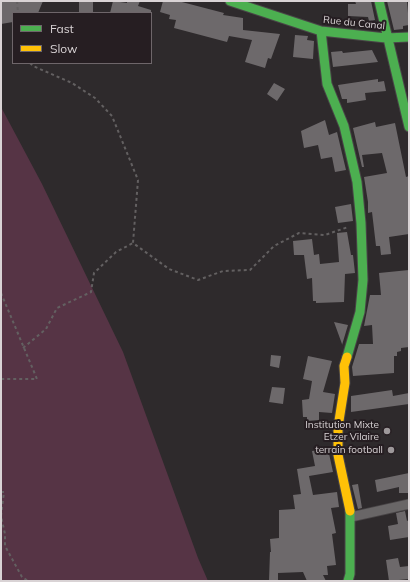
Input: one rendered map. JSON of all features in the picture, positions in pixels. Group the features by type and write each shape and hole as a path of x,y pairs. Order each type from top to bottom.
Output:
{"street":[{"name":"Rue du Canal","path":"230,1 321,31 386,38 409,37"},
{"path":"379,1 386,38 409,127"},
{"path":"321,31 327,84 344,126 357,182 361,224 363,280 360,312 344,366 345,383 338,427 338,455 351,517 350,574 348,581"},
{"path":"351,517 409,504"}],"path":[{"path":"17,1 18,12"},
{"path":"31,64 32,66 72,83 95,98 112,116 138,180 133,244"},
{"path":"133,244 169,269 198,280 223,271 250,270 274,246 299,233 325,235 361,224"},
{"path":"23,348 46,329 57,308 91,292 94,273 116,252 133,244"},
{"path":"1,293 37,379 1,379"},
{"path":"1,492 4,492 1,516 5,534 5,546 22,577 28,581"}],"shaded area":[{"path":"1,107 42,184 123,352 198,558 208,581 1,581"}],"building":[{"path":"1,1 43,1 38,12 12,12 12,22 1,24"},
{"path":"79,1 93,1 93,12 79,12"},
{"path":"113,1 127,3 127,1 140,1 138,6 151,10 151,12 110,12"},
{"path":"163,1 178,1 224,13 223,15 243,18 243,30 280,34 271,59 268,58 265,68 245,62 252,40 229,36 227,42 174,28 176,20 169,19 170,15 160,12"},
{"path":"355,1 371,1 375,20 369,21 368,17 348,16 348,4 356,4"},
{"path":"387,1 407,1 409,25 403,26 403,29 394,30"},
{"path":"295,35 308,36 307,40 314,41 313,59 293,57"},
{"path":"372,50 378,62 333,67 331,52 342,51 343,53"},
{"path":"378,79 378,82 384,81 386,91 365,93 366,100 347,103 347,99 342,99 338,85"},
{"path":"274,83 285,89 277,101 267,94"},
{"path":"325,120 329,135 337,132 346,170 335,172 332,157 321,159 318,145 304,148 301,131"},
{"path":"375,122 376,127 395,123 406,177 409,176 409,234 389,237 391,254 381,255 380,246 376,246 372,212 368,213 368,202 364,177 387,173 382,153 362,155 364,167 362,167 353,128"},
{"path":"351,204 353,221 338,223 335,207"},
{"path":"347,232 351,255 353,255 355,273 345,274 344,302 316,303 316,301 313,301 312,278 307,279 304,255 294,255 293,241 312,239 314,255 319,254 320,264 339,262 337,233"},
{"path":"409,270 409,347 401,348 401,351 397,352 397,356 394,356 394,373 353,376 352,367 359,344 373,344 372,325 364,326 370,295 381,295 379,273"},
{"path":"334,322 348,325 342,345 342,344"},
{"path":"271,355 281,356 279,368 270,366"},
{"path":"308,356 332,361 323,392 335,394 332,413 319,412 319,420 307,421 307,417 303,417 302,400 309,399 312,381 303,379"},
{"path":"272,387 285,388 283,404 269,402"},
{"path":"392,390 393,396 409,393 409,404 351,412 351,396"},
{"path":"328,449 333,472 309,476 313,495 337,492 339,507 331,508 336,533 332,534 336,565 327,566 328,575 323,575 326,581 307,581 303,572 278,573 278,581 269,581 271,552 270,539 279,538 279,510 295,509 293,495 301,494 297,469 315,466 312,451"},
{"path":"409,473 409,493 399,493 399,487 377,492 375,480"},
{"path":"358,484 362,508 358,509 352,485"},
{"path":"405,511 407,521 409,520 409,537 390,540 388,526 398,524 396,513"},
{"path":"398,558 400,567 409,566 409,579 389,581 386,560"}],"traffic: fast":[{"path":"230,1 321,31 386,38 409,37"},
{"path":"379,1 409,127"},
{"path":"321,31 327,84 344,126 357,182 361,223 363,280 360,312 347,357"},
{"path":"348,581 350,574 350,511"}],"traffic: slow":[{"path":"347,357 344,366 345,383 338,427 338,455 350,511"}],"place":[{"name":"Institution Mixte Etzer Vilaire","path":"387,431"},
{"name":"terrain football","path":"391,450"}]}
